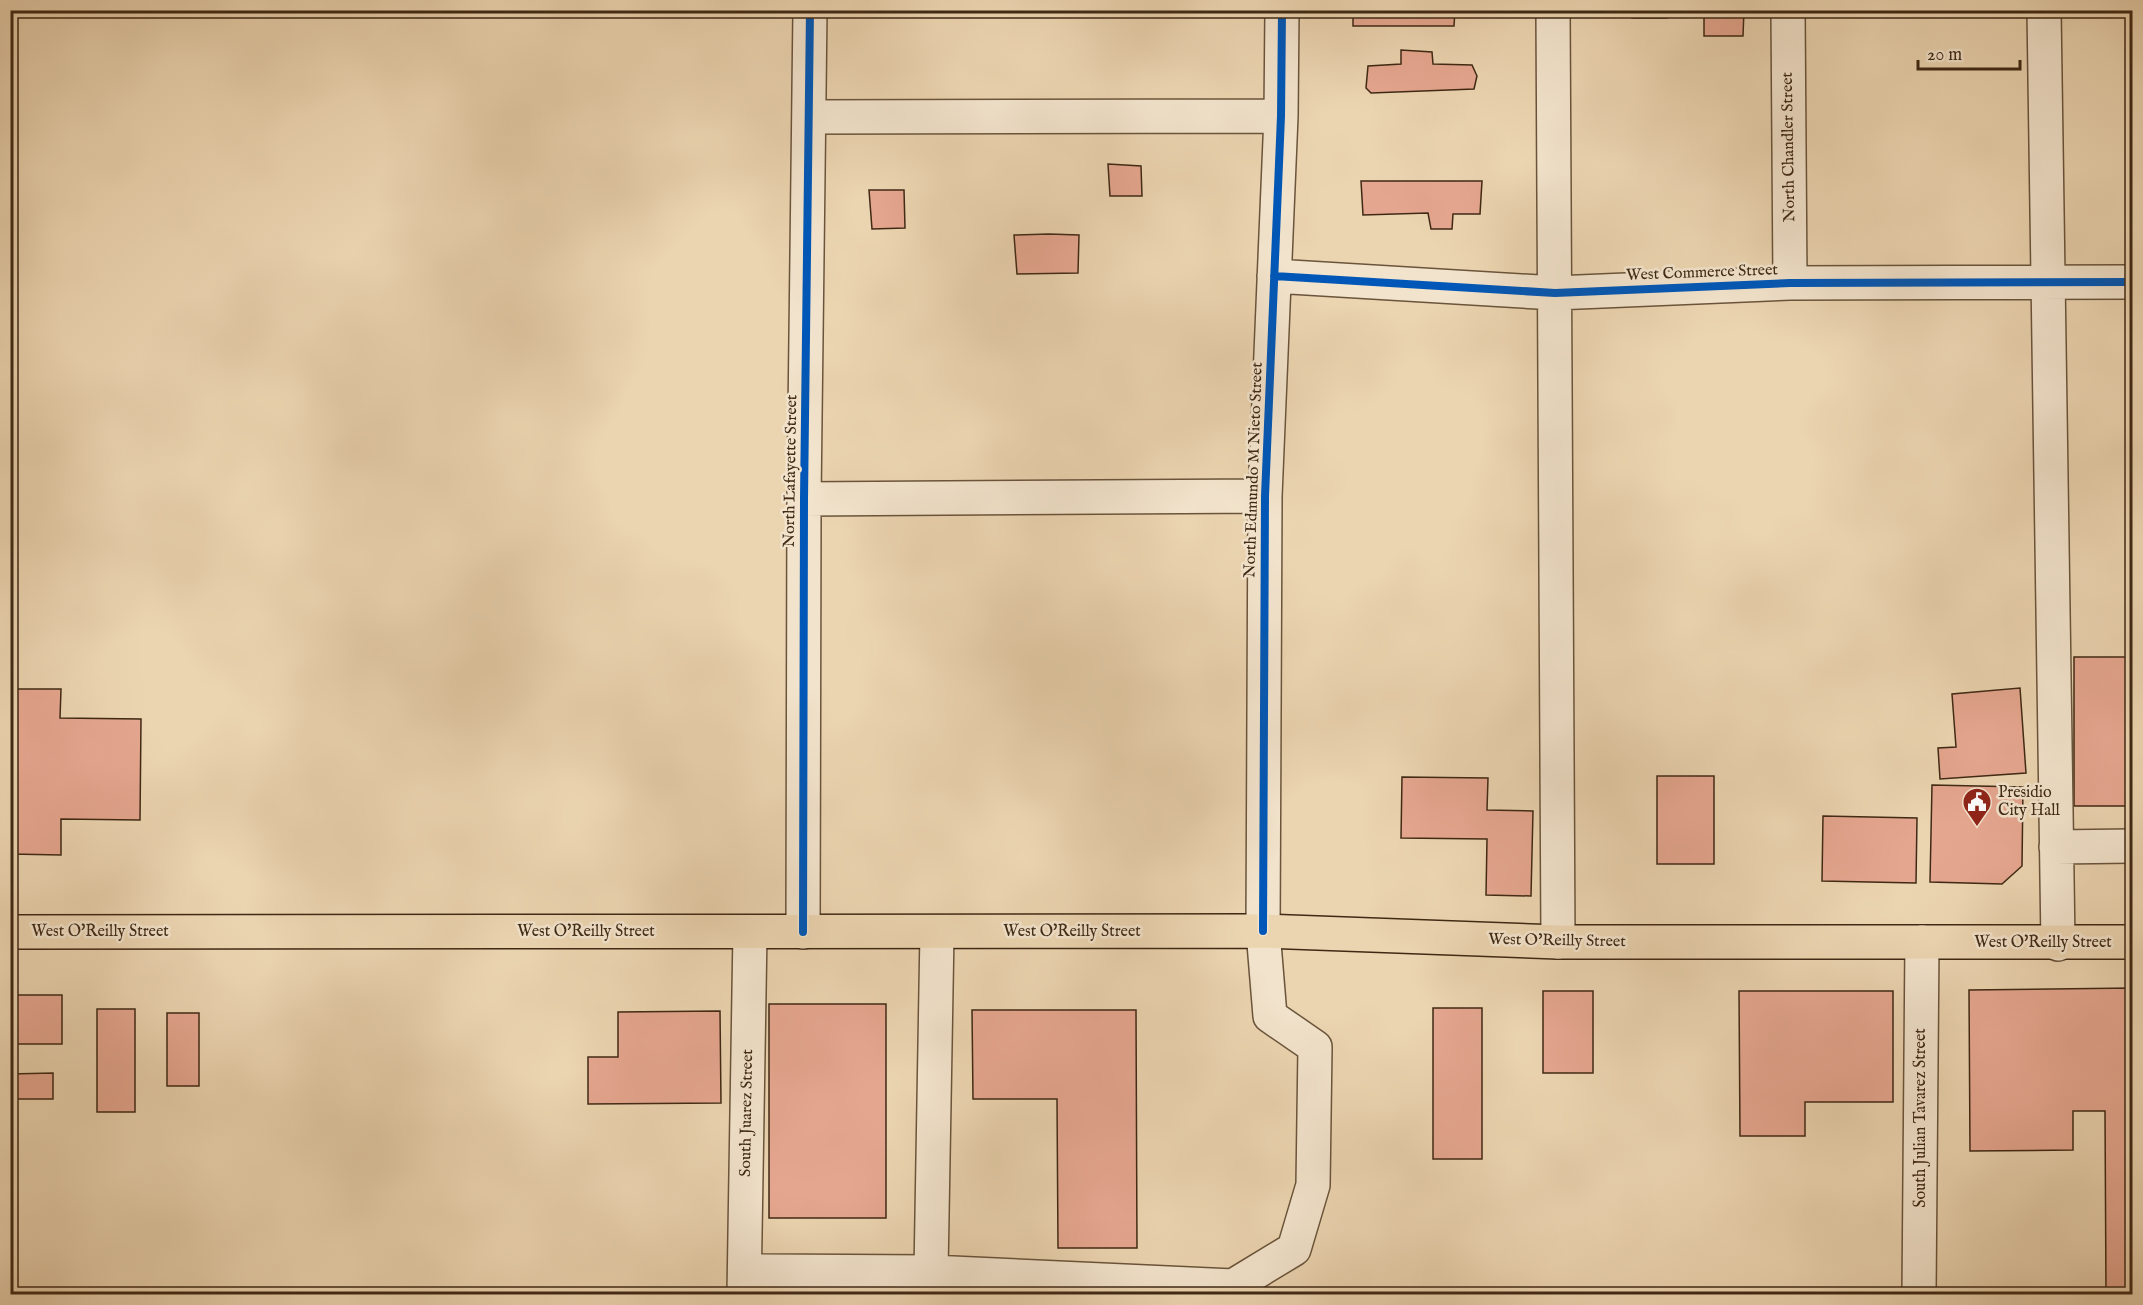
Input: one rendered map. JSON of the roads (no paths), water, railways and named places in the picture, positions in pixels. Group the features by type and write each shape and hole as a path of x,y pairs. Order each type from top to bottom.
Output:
{"main road":[{"name":"West O'Reilly Street","path":"10,932 1263,931 1558,942 2058,944 2133,942"}],"street":[{"name":"North Lafayette Street","path":"803,932 804,499 810,10"},
{"name":"North Edmundo M Nieto Street","path":"931,1272 1233,1287 1294,1249 1313,1185 1315,1047 1270,1016 1263,931 1265,496 1281,116 1282,10"},
{"path":"1554,10 1558,942"},
{"name":"North Chandler Street","path":"1788,10 1790,283"},
{"path":"2044,10 2058,944"},
{"path":"810,117 1281,116"},
{"name":"West Commerce Street","path":"1274,276 1555,293 1790,283 2133,282"},
{"path":"804,499 1265,496"},
{"path":"2056,847 2133,846"},
{"name":"South Juarez Street","path":"744,1283 750,932"},
{"path":"744,1283 931,1272 937,932"},
{"name":"South Julian Tavarez Street","path":"1919,1294 1922,942"}],"place":[{"name":"Presidio City Hall","path":"1977,828"}]}
